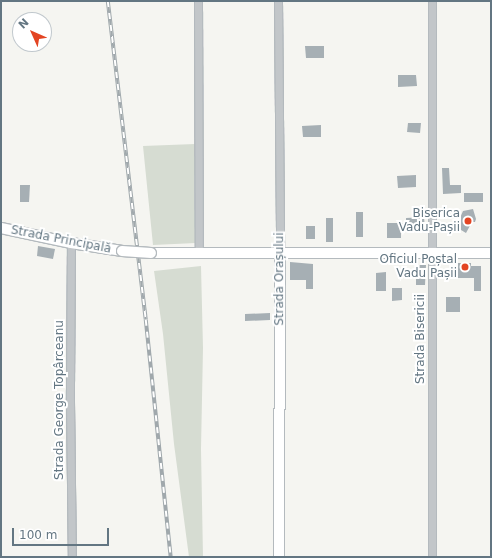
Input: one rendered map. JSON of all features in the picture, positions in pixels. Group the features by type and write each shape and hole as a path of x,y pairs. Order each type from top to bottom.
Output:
{"main road":[{"name":"Strada Principală","path":"1,228 71,243 122,251 151,253 280,253"},
{"path":"280,253 491,253"},
{"name":"Strada Orașului","path":"279,557 280,253"}],"street":[{"path":"198,1 199,253"},
{"name":"Strada Orașului","path":"278,1 280,253"},
{"name":"Strada Bisericii","path":"432,1 432,557"},
{"name":"Strada George Topârceanu","path":"71,243 70,402 72,557"}],"shaded area":[{"path":"195,144 196,243 153,245 143,146"},
{"path":"201,266 203,348 201,449 203,557 189,557 174,444 163,334 154,271"}],"building":[{"path":"305,46 324,46 324,58 306,58"},
{"path":"398,75 416,75 417,86 398,87"},
{"path":"408,123 421,123 420,133 407,132"},
{"path":"321,125 321,137 303,137 302,126"},
{"path":"442,168 449,168 450,185 461,185 461,193 443,194"},
{"path":"416,175 416,187 398,188 397,176"},
{"path":"20,185 30,185 29,202 20,202"},
{"path":"464,193 483,193 483,202 464,202"},
{"name":"Biserica Vadu-Pașii","path":"473,209 476,219 475,222 472,222 466,233 456,227 463,211"},
{"path":"356,212 363,212 363,237 356,237"},
{"path":"424,217 425,229 401,230 401,238 387,238 387,223 406,223 406,218"},
{"path":"326,218 333,218 333,242 326,242"},
{"path":"306,226 315,226 315,239 306,239"},
{"path":"38,246 55,249 53,259 37,256"},
{"path":"290,262 313,264 313,289 306,289 306,280 290,280"},
{"path":"457,263 471,263 471,266 481,266 481,291 474,291 474,278 457,278"},
{"path":"416,265 426,265 425,285 416,285"},
{"path":"386,272 386,291 376,291 376,273"},
{"path":"392,288 402,288 402,300 392,301"},
{"path":"446,297 460,297 460,312 446,312"},
{"path":"270,313 270,320 245,321 245,314"}],"railway":[{"path":"108,1 146,320 171,557"}],"place":[{"name":"Biserica Vadu-Pașii","path":"468,221"},
{"name":"Oficiul Poștal Vadu Pașii","path":"465,267"}]}
